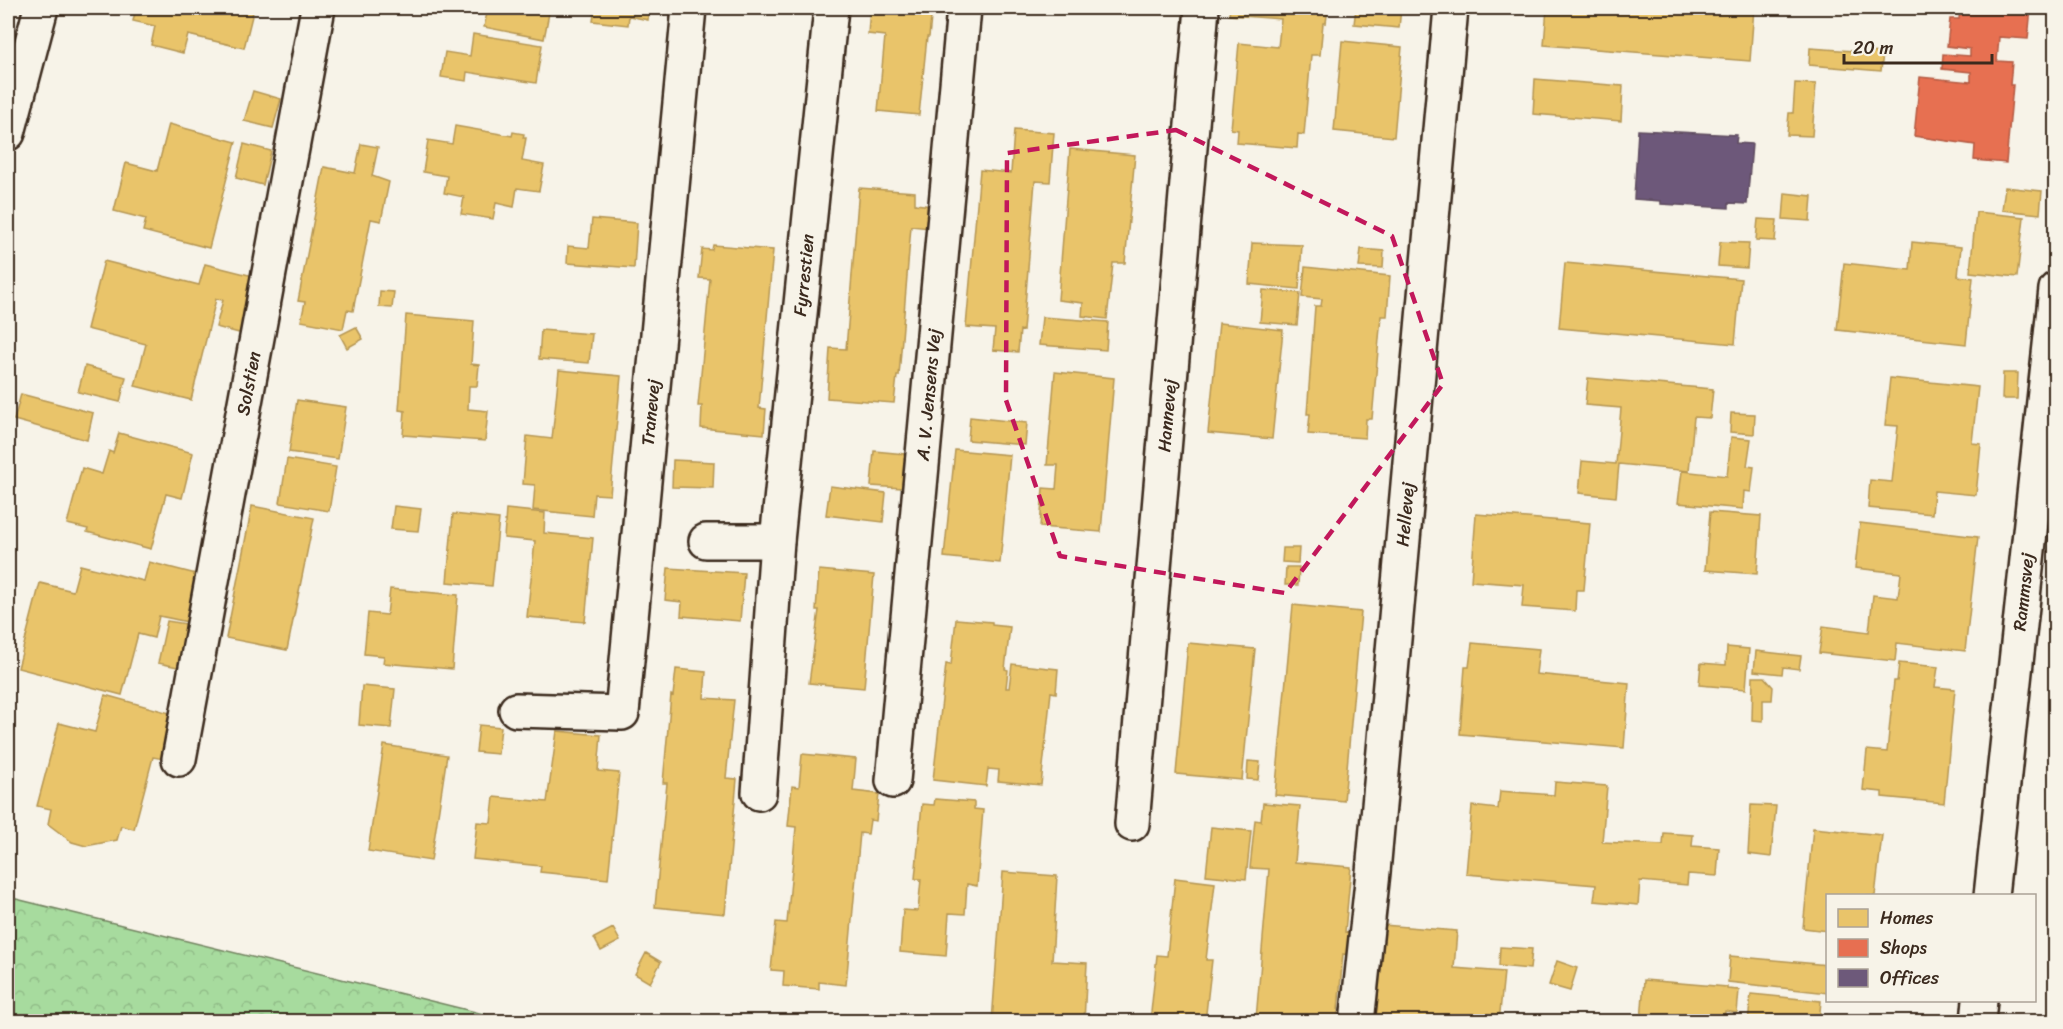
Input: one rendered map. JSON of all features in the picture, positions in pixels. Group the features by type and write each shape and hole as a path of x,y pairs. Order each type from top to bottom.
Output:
{"street":[{"path":"8,133 41,8"},
{"name":"Solstien","path":"178,759 318,8"},
{"name":"Tranevej","path":"516,710 622,713 689,8"},
{"name":"Fyrrestien","path":"759,793 777,541 831,8"},
{"name":"A. V. Jensens Vej","path":"893,781 964,8"},
{"name":"Hannevej","path":"1132,824 1202,8"},
{"name":"Hellevej","path":"1357,1022 1375,848 1451,8"},
{"name":"Rammsvej","path":"1991,894 2055,289"},
{"path":"706,541 777,541"},
{"path":"1977,1022 1980,1002"}],"highlighted area":[{"path":"1176,130 1392,236 1443,384 1285,593 1060,556 1006,400 1007,153"}],"green space":[{"path":"8,897 512,1021 8,1021"}],"building: Homes":[{"path":"136,8 254,8 244,48 188,35 183,53 151,45 155,26 133,21"},
{"path":"488,8 550,8 544,39 484,27"},
{"path":"595,8 649,8 648,20 629,16 628,25 593,21"},
{"path":"870,8 932,8 919,115 878,111 885,36 868,34"},
{"path":"1230,8 1328,8 1326,23 1323,23 1320,55 1311,55 1304,135 1298,134 1297,148 1237,143 1238,130 1231,129 1239,43 1278,47 1281,19 1229,15"},
{"path":"1356,8 1401,8 1399,28 1354,24"},
{"path":"1547,8 1754,8 1750,61 1544,45"},
{"path":"473,34 542,45 536,83 467,72 466,81 441,77 445,52 470,56"},
{"path":"1342,41 1402,47 1394,137 1334,131"},
{"path":"1810,48 1883,53 1881,71 1809,65"},
{"path":"1535,79 1623,86 1621,121 1533,114"},
{"path":"1795,83 1816,84 1812,136 1787,135 1789,113 1793,113"},
{"path":"253,91 281,99 273,128 244,121"},
{"path":"169,124 236,142 209,248 143,231 146,219 114,211 126,163 157,171"},
{"path":"455,126 512,136 513,132 524,134 523,138 526,138 522,161 544,165 539,191 517,188 514,207 496,203 493,219 461,214 464,197 444,193 447,176 423,172 428,140 452,144"},
{"path":"1014,130 1054,133 1050,182 1035,181 1023,331 1020,330 1018,352 993,350 995,329 966,327 980,170 1011,173"},
{"path":"244,144 271,151 263,185 236,178"},
{"path":"361,144 378,147 372,176 389,182 381,221 371,219 353,311 347,310 343,329 301,321 305,302 298,301 324,167 355,173"},
{"path":"1070,149 1135,155 1125,263 1113,263 1107,319 1082,316 1083,303 1058,300"},
{"path":"2005,187 2042,191 2040,214 2002,210"},
{"path":"859,188 915,192 915,204 932,206 930,228 911,226 899,376 897,376 894,403 827,398 830,348 846,349"},
{"path":"1785,193 1812,196 1810,221 1783,219"},
{"path":"1976,212 2024,217 2017,277 1970,272"},
{"path":"592,219 637,223 634,268 567,263 568,246 589,248"},
{"path":"1758,219 1777,220 1775,241 1756,240"},
{"path":"1720,242 1749,243 1747,268 1718,266"},
{"path":"1912,242 1961,247 1958,276 1973,278 1966,344 1837,330 1844,263 1910,270"},
{"path":"1252,243 1302,245 1299,289 1249,284"},
{"path":"713,245 773,250 759,408 766,409 764,434 701,428 702,406 698,406 710,279 699,278 702,249 712,250"},
{"path":"1361,249 1384,251 1383,268 1359,267"},
{"path":"104,261 199,285 205,264 257,277 243,334 216,327 223,300 216,299 191,400 135,386 146,344 87,329"},
{"path":"1565,263 1741,279 1735,344 1559,328"},
{"path":"1305,267 1390,276 1387,316 1381,316 1372,419 1366,419 1365,438 1308,434 1310,414 1307,414 1315,306 1321,306 1322,299 1302,297"},
{"path":"1263,290 1300,293 1297,325 1260,322"},
{"path":"380,291 394,292 392,308 379,307"},
{"path":"406,315 474,321 471,364 479,365 477,386 469,386 468,409 488,411 485,441 403,435 405,411 399,410"},
{"path":"1042,317 1108,322 1106,350 1039,345"},
{"path":"1219,323 1283,330 1272,439 1208,433"},
{"path":"356,327 363,339 347,348 340,335"},
{"path":"541,330 592,334 589,363 539,359"},
{"path":"85,366 126,377 120,402 78,392"},
{"path":"559,370 621,376 610,495 594,494 592,516 533,510 535,485 523,484 527,436 552,439"},
{"path":"1055,372 1114,378 1101,532 1040,527 1043,488 1056,489 1058,465 1047,465"},
{"path":"2003,373 2018,373 2017,399 2002,399"},
{"path":"1588,378 1713,389 1710,418 1694,417 1689,471 1619,464 1616,497 1579,493 1582,461 1616,464 1621,408 1585,405"},
{"path":"1890,378 1978,387 1972,443 1981,444 1976,495 1934,491 1932,514 1868,508 1870,480 1892,482 1898,426 1885,425"},
{"path":"21,394 93,413 87,440 14,420"},
{"path":"297,400 346,407 338,459 289,452"},
{"path":"1731,413 1755,414 1754,434 1730,432"},
{"path":"970,417 1027,423 1025,445 968,440"},
{"path":"119,433 193,453 182,498 166,494 151,549 87,532 88,529 67,524 82,468 102,474 109,451 113,453"},
{"path":"1731,437 1751,439 1747,466 1754,467 1751,492 1744,491 1743,509 1678,503 1682,471 1727,476"},
{"path":"955,450 1010,455 1000,563 944,557"},
{"path":"874,451 905,454 902,488 871,486"},
{"path":"287,459 336,467 329,511 280,503"},
{"path":"673,460 714,462 713,488 672,487"},
{"path":"830,486 886,493 883,522 826,515"},
{"path":"252,506 314,518 287,650 226,638"},
{"path":"394,506 421,509 418,531 391,529"},
{"path":"506,509 545,513 544,533 593,538 585,622 527,617 535,541 504,538"},
{"path":"1710,512 1761,516 1757,574 1705,570"},
{"path":"453,514 499,519 492,586 447,582"},
{"path":"1476,514 1590,523 1584,590 1576,590 1575,611 1522,607 1524,585 1471,581"},
{"path":"1860,523 1978,537 1965,651 1897,643 1895,661 1819,653 1823,626 1869,632 1873,595 1898,598 1901,573 1855,568"},
{"path":"1283,548 1299,548 1298,563 1282,562"},
{"path":"149,562 200,575 188,622 159,616 154,638 138,634 122,695 18,668 40,583 73,591 80,565 144,581"},
{"path":"1286,567 1299,567 1298,585 1285,585"},
{"path":"668,568 744,573 740,621 681,616 682,602 665,600"},
{"path":"819,570 874,575 864,688 809,683 819,610 816,610"},
{"path":"390,589 458,595 452,669 383,663 384,656 364,654 368,613 387,615"},
{"path":"1293,605 1361,612 1344,801 1275,795"},
{"path":"956,619 992,622 992,625 1010,627 1005,669 1008,670 1006,688 1009,688 1012,664 1058,669 1056,693 1051,692 1041,785 998,781 999,770 988,769 986,786 933,780 946,664 951,665"},
{"path":"167,621 187,624 178,667 158,663"},
{"path":"1188,643 1255,649 1242,780 1176,774"},
{"path":"1472,643 1539,649 1536,674 1629,683 1624,748 1460,734 1465,667 1469,667"},
{"path":"1727,647 1749,649 1746,689 1699,685 1701,663 1726,665"},
{"path":"1756,651 1801,656 1799,669 1783,667 1782,674 1754,671"},
{"path":"1899,663 1938,667 1935,687 1955,689 1944,803 1882,797 1882,792 1863,790 1867,750 1887,752 1894,681 1897,681"},
{"path":"676,669 706,672 704,698 734,700 726,778 737,779 725,914 655,907 667,783 663,783 671,695 673,696"},
{"path":"1753,677 1764,677 1773,687 1772,700 1763,700 1763,721 1752,720"},
{"path":"362,686 395,689 391,728 359,725"},
{"path":"105,695 173,714 164,759 153,757 134,829 121,826 117,840 86,846 72,842 48,824 51,809 37,806 59,723 95,732"},
{"path":"479,725 501,727 498,754 476,752"},
{"path":"557,731 601,735 598,771 619,773 608,879 540,872 541,866 473,859 477,822 491,823 494,797 547,802"},
{"path":"384,745 447,755 431,861 368,851"},
{"path":"802,754 856,759 853,791 879,794 876,821 870,820 868,834 860,833 846,985 819,982 819,989 783,986 784,971 771,970 776,922 787,923 796,827 788,826 792,786 799,787"},
{"path":"1248,761 1260,762 1258,780 1247,779"},
{"path":"2056,780 2056,830 2050,830"},
{"path":"1555,782 1607,786 1602,842 1663,845 1664,833 1693,835 1692,846 1719,848 1717,876 1688,874 1687,885 1640,881 1638,905 1594,901 1596,885 1466,874 1472,806 1498,809 1500,791 1554,795"},
{"path":"935,799 974,802 974,809 983,810 977,886 967,884 965,914 949,913 946,956 900,952 903,910 918,911 921,879 915,879 922,804 934,805"},
{"path":"1263,803 1300,806 1295,862 1351,867 1345,932 1351,933 1348,955 1343,954 1337,1022 1288,1022 1256,1019 1269,869 1250,868 1255,820 1261,821"},
{"path":"1751,805 1776,806 1771,857 1748,854"},
{"path":"1211,827 1251,831 1246,879 1206,875"},
{"path":"1813,828 1882,835 1875,894 1826,894 1826,931 1803,928"},
{"path":"1003,872 1057,876 1052,961 1087,963 1084,1022 992,1022"},
{"path":"1175,878 1215,883 1206,960 1212,960 1205,1022 1150,1022 1157,955 1167,956"},
{"path":"1383,925 1457,931 1454,968 1504,972 1499,1022 1375,1022"},
{"path":"613,928 620,941 601,951 594,938"},
{"path":"1500,947 1532,949 1530,969 1499,966"},
{"path":"646,953 661,962 650,983 635,974"},
{"path":"1730,956 1826,965 1826,993 1728,982"},
{"path":"1557,961 1577,968 1570,991 1549,985"},
{"path":"1644,980 1739,990 1737,1013 1725,1011 1724,1022 1641,1022"},
{"path":"1751,994 1821,1001 1819,1022 1748,1022"}],"building: Shops":[{"path":"1960,8 2031,8 2028,39 1999,37 1997,61 2012,62 2010,85 2013,85 2006,163 1974,160 1975,145 1914,136 1920,77 1971,82 1971,72 1942,69 1943,54 1970,56 1970,49 1947,46 1950,19 1959,19"}],"building: Offices":[{"path":"1638,130 1737,135 1736,143 1752,144 1747,204 1729,203 1729,208 1661,204 1661,201 1634,199"}]}
